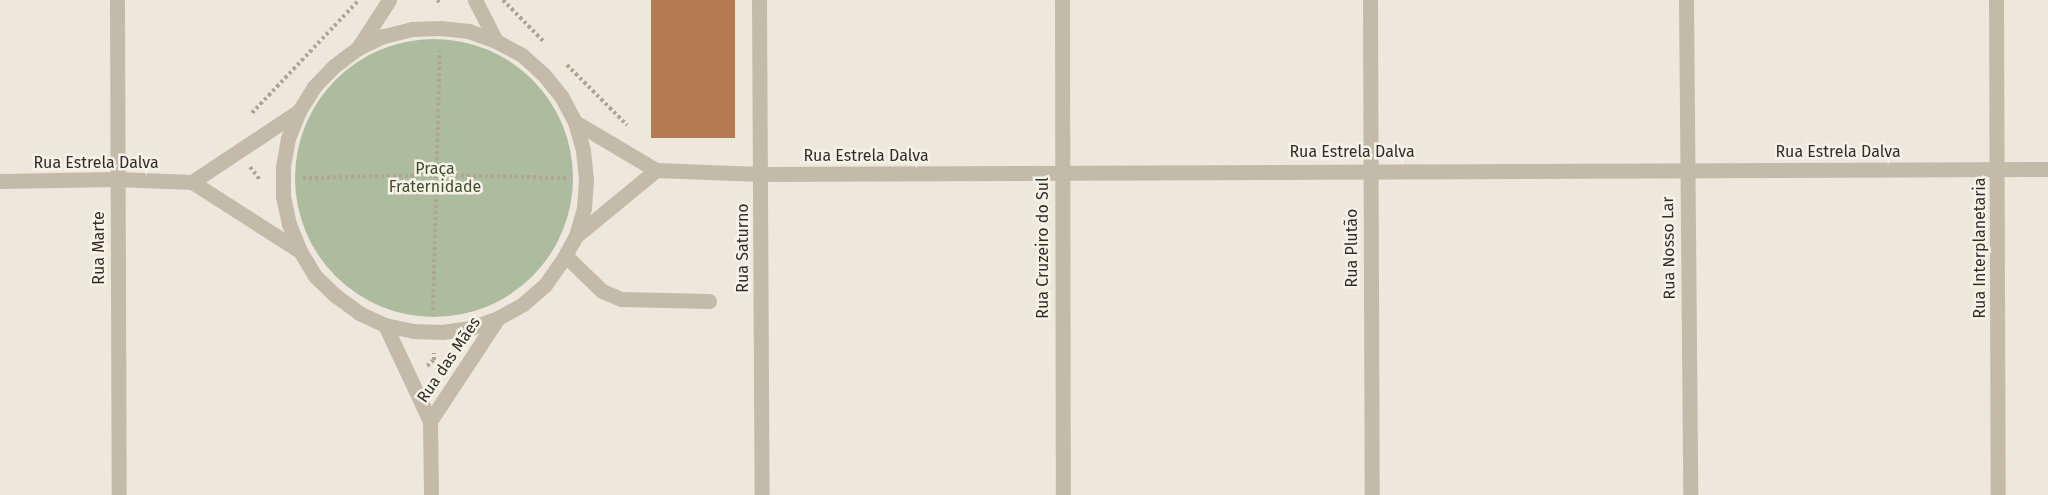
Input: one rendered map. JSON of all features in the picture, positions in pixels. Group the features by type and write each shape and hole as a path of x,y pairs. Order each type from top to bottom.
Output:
{"street":[{"name":"Rua Marte","path":"117,0 119,495"},
{"path":"357,48 389,0"},
{"path":"475,0 496,41"},
{"name":"Rua Saturno","path":"759,0 762,495"},
{"name":"Rua Cruzeiro do Sul","path":"1062,0 1063,495"},
{"name":"Rua Plutão","path":"1370,0 1371,495"},
{"name":"Rua Nosso Lar","path":"1686,0 1690,495"},
{"name":"Rua Interplanetaria","path":"1996,0 1998,495"},
{"path":"440,28 469,31 496,41 522,55 543,74 561,96 575,122 583,150 586,179 584,208 576,236 566,256 545,285 523,304 498,318 471,328 434,332 385,325 359,313 315,276 300,251 289,224 283,196 283,179 288,138 299,111 314,87 334,66 357,48 383,36 412,29 440,28"},
{"path":"299,111 192,182 300,251"},
{"name":"Rua Estrela Dalva","path":"575,122 656,170 760,174 2048,169"},
{"path":"576,236 656,170"},
{"name":"Rua Estrela Dalva","path":"0,181 117,179 192,182"},
{"path":"566,256 602,291 621,300 709,301"},
{"name":"Rua das Mães","path":"430,421 498,318"},
{"name":"Rua das Mães","path":"385,325 430,421 431,495"}],"path":[{"path":"247,119 359,0"},
{"path":"503,0 552,50"},
{"path":"410,379 434,360 440,1"},
{"path":"560,58 642,141 630,155"},
{"path":"239,151 260,180 437,176 586,179"}],"green space":[{"name":"Praça Fraternidade","path":"434,39 461,42 487,50 511,63 532,80 549,101 562,125 570,151 573,178 570,205 562,231 549,255 532,276 511,293 487,306 461,314 434,317 407,314 381,306 357,293 336,276 319,255 306,231 298,205 295,178 298,151 306,125 319,101 336,80 357,63 381,50 407,42"}],"building":[{"path":"651,0 735,0 735,138 651,138"}]}
